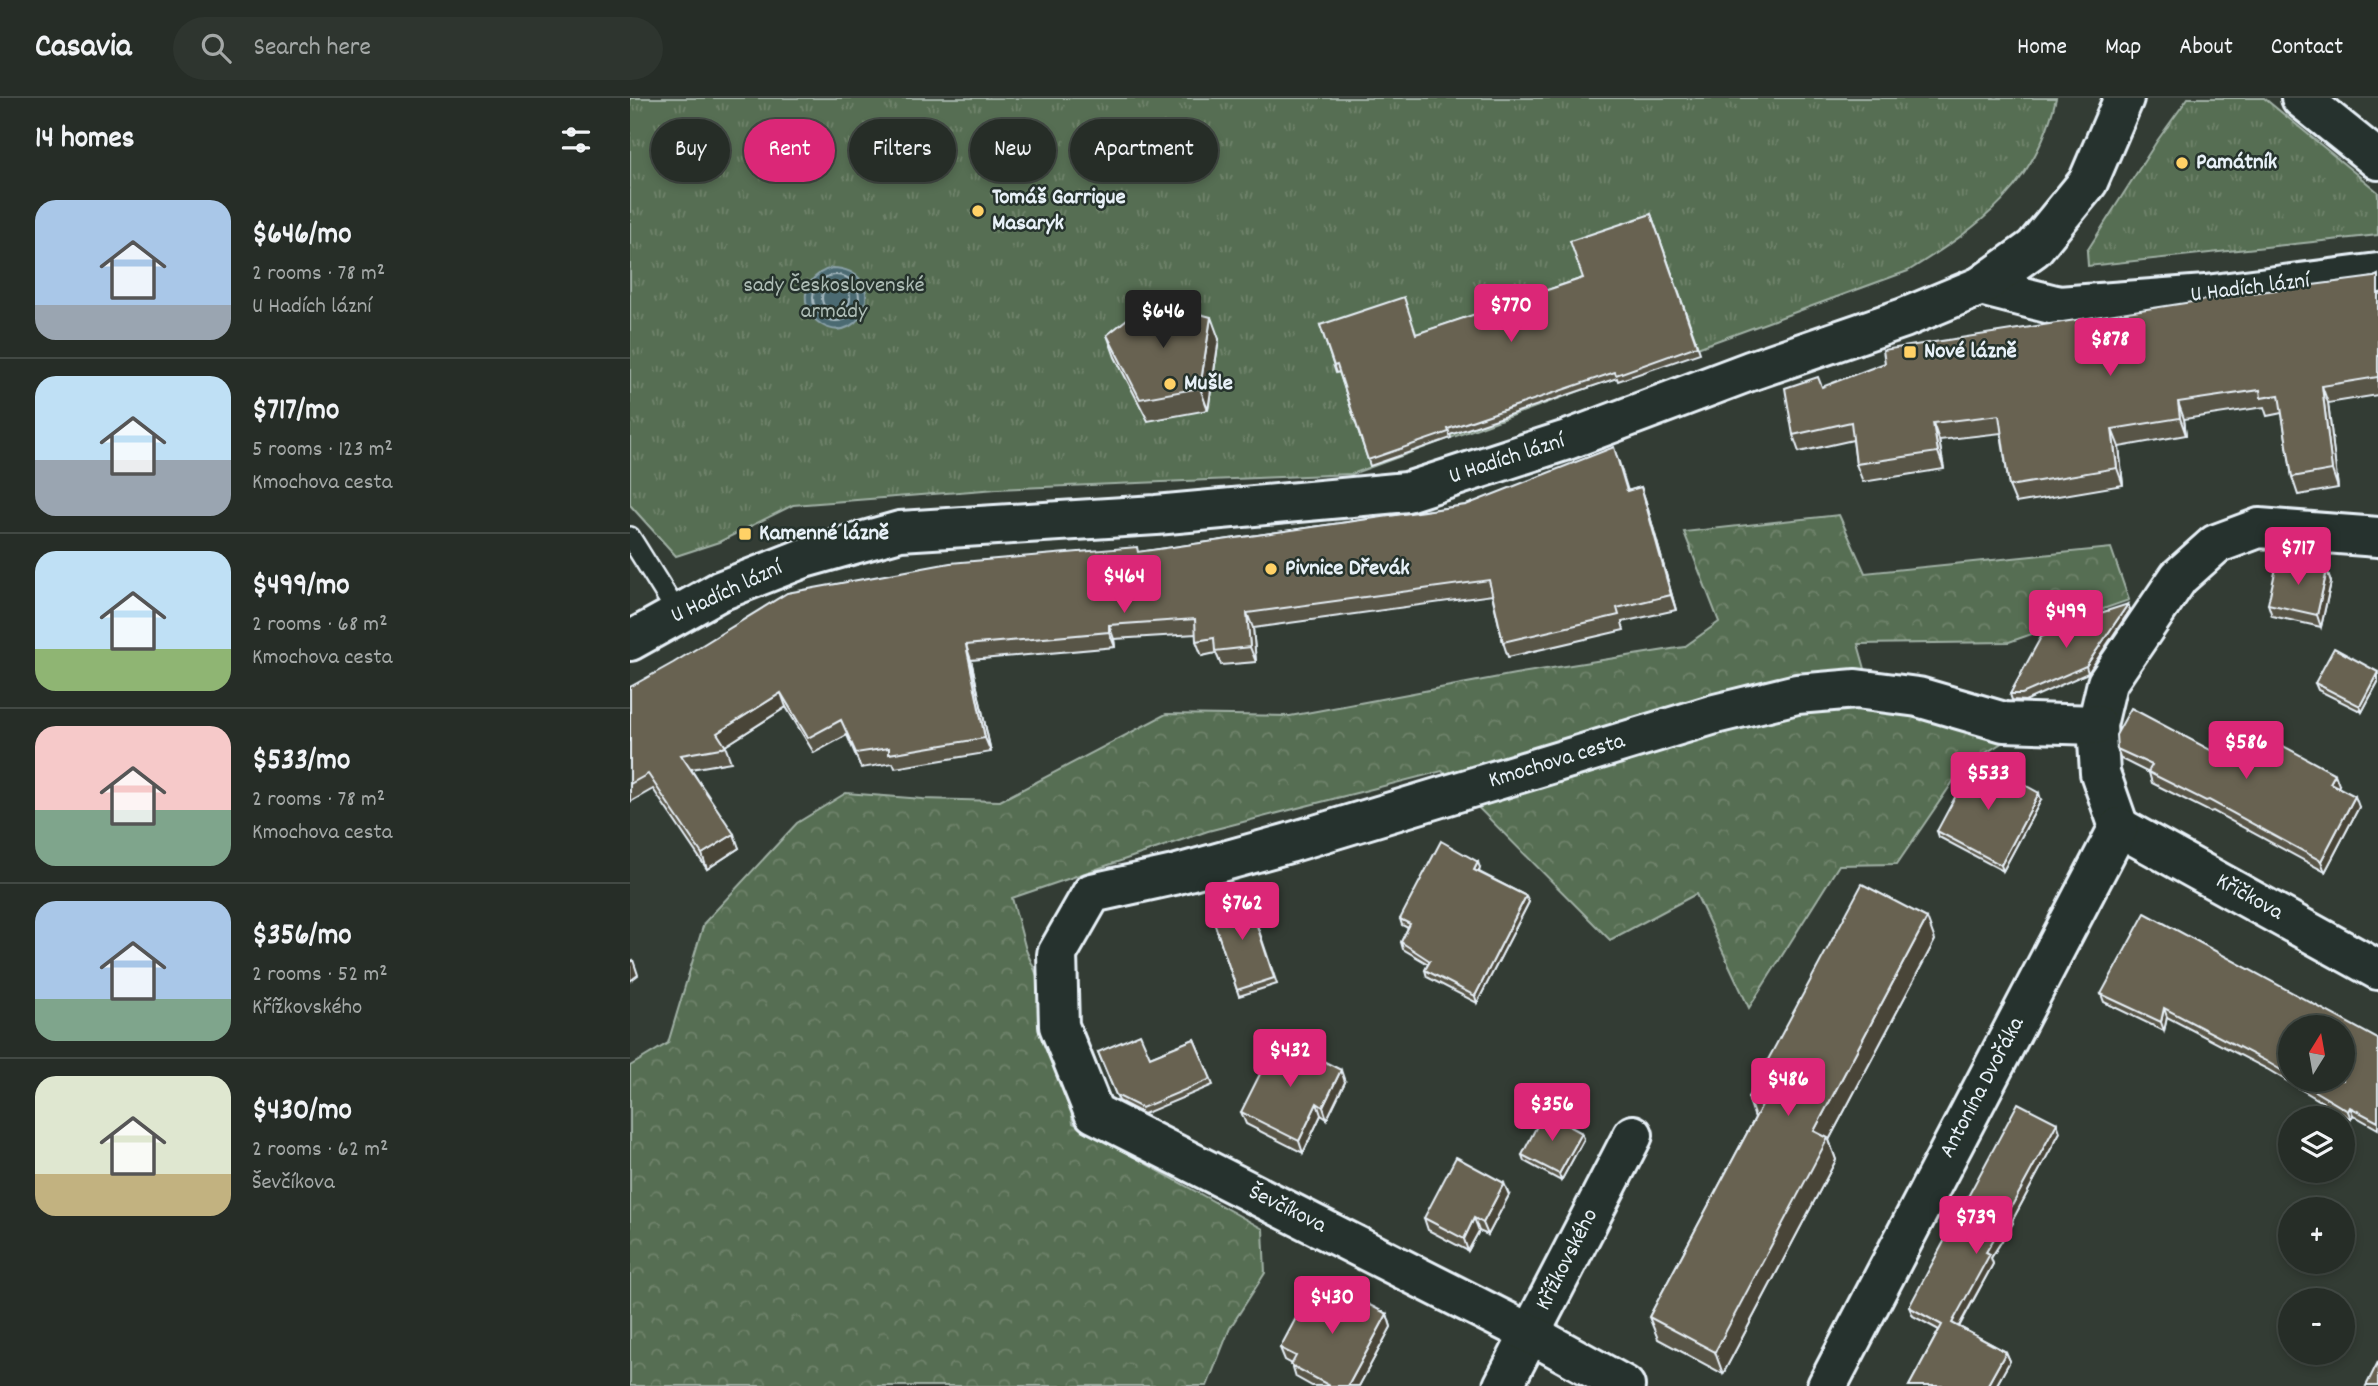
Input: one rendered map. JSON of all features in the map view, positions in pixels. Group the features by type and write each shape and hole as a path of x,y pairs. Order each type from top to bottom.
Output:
{"street":[{"path":"1981,286 2034,248 2088,182 2124,98"},
{"path":"2301,98 2378,160"},
{"name":"U Hadích lázní","path":"630,641 720,591 804,558 900,531 1156,514 1407,492 1567,440 1750,371 1917,313 1981,286 2059,306 2206,295 2378,273"},
{"path":"2119,827 2100,773 2097,725 2107,683 2179,577 2216,544 2259,528 2378,537"},
{"name":"Kmochova cesta","path":"1056,954 1092,892 1174,875 1289,843 1715,714 1797,694 1856,689 1919,697 2004,722 2097,725"},
{"name":"Křičkova","path":"2119,827 2378,970"},
{"name":"Antonína Dvořáka","path":"1827,1386 2119,827"},
{"name":"Ševčíkova","path":"1056,954 1059,1026 1094,1113 1531,1334 1625,1386"},
{"name":"Křížkovského","path":"1503,1386 1633,1135"}],"lane":[{"path":"630,537 678,614"}],"green space":[{"name":"sady Československé armády","path":"630,98 2056,98 2047,129 2020,180 1982,220 1908,271 1352,474 997,489 793,505 719,542 676,556 630,505"},
{"path":"2188,98 2264,98 2378,192 2378,235 2088,266 2087,251 2157,141"},
{"path":"1839,515 1865,573 2111,548 2129,600 2009,642 1858,644 1876,708 2013,736 1963,767 1897,864 1839,865 1749,1008 1696,894 1610,940 1442,771 1208,831 1012,898 1026,950 1059,1026 1073,1123 1263,1229 1265,1273 1230,1328 1207,1386 630,1386 630,1066 668,1043 704,923 797,823 846,793 1000,801 1166,714 1290,716 1515,674 1684,647 1719,622 1684,532"}],"water":[{"path":"832,268 850,272 862,281 866,293 865,306 859,318 849,326 837,330 815,320 806,302 810,283 820,273"}],"building":[{"path":"1651,214 1697,346 1448,429 1449,432 1368,460 1337,365 1334,366 1320,325 1404,297 1416,334 1583,278 1570,241"},
{"path":"2378,275 2378,377 2322,386 2332,470 2292,477 2279,395 2261,398 2260,390 2178,402 2180,418 2112,429 2117,468 2009,486 1999,415 1933,423 1938,452 1856,464 1851,422 1793,435 1785,388 1818,377 1822,387 1885,363 1883,350"},
{"name":"Mušle","path":"1156,307 1194,307 1192,312 1211,317 1200,388 1140,399 1107,335 1136,312"},
{"path":"1614,447 1627,491 1641,487 1671,595 1617,608 1619,615 1503,642 1489,580 1247,613 1250,647 1215,651 1214,638 1196,641 1195,619 1109,625 1109,632 966,645 985,738 889,754 889,748 856,753 841,720 808,738 781,693 717,733 726,747 681,755 734,834 702,854 648,774 630,784 630,687 787,593 950,563 1137,547 1138,552 1466,505"},
{"path":"2278,559 2327,570 2317,615 2268,604"},
{"path":"2128,604 2086,666 2022,694 2010,694 2041,637 2085,618"},
{"path":"2334,648 2378,672 2360,706 2315,683"},
{"path":"2131,708 2212,751 2218,739 2227,744 2233,731 2258,744 2263,735 2335,774 2330,783 2355,796 2321,861 2209,800 2206,801 2148,772 2152,765 2117,749 2116,735"},
{"path":"1976,758 2039,793 2001,865 1937,831"},
{"path":"1441,841 1478,862 1474,870 1526,896 1475,996 1425,970 1430,961 1401,942 1410,924 1400,919"},
{"path":"1862,884 1927,918 1814,1131 1828,1138 1715,1352 1649,1317 1762,1105 1748,1097"},
{"path":"1247,895 1274,978 1237,990 1209,907"},
{"path":"2145,913 2334,1015 2278,1015 2278,1068 2164,1008 2161,1022 2101,994"},
{"path":"2356,1027 2378,1039 2378,1122 2355,1110 2355,1106 2340,1106 2316,1092 2356,1092"},
{"path":"1140,1034 1150,1057 1194,1039 1211,1079 1142,1108 1116,1095 1098,1052"},
{"path":"1278,1038 1341,1070 1323,1107 1317,1103 1299,1141 1241,1112"},
{"path":"2018,1103 2057,1123 1986,1252 1990,1254 1952,1323 2006,1352 1987,1386 1909,1386 1942,1325 1909,1307"},
{"path":"1544,1112 1582,1133 1559,1174 1522,1155"},
{"path":"1456,1157 1504,1183 1483,1223 1474,1218 1464,1239 1424,1218"},
{"path":"1313,1286 1328,1295 1333,1286 1387,1314 1348,1386 1330,1386 1291,1365 1296,1356 1280,1348"},
{"path":"2378,1362 2378,1386 2366,1386"}],"place":[{"name":"Památník","path":"2182,163"},
{"name":"Tomáš Garrigue Masaryk","path":"978,211"},
{"name":"Nové lázně","path":"1910,352"},
{"name":"Mušle","path":"1170,384"},
{"name":"Kamenné lázně","path":"745,534"},
{"name":"Pivnice Dřevák","path":"1271,569"}]}
